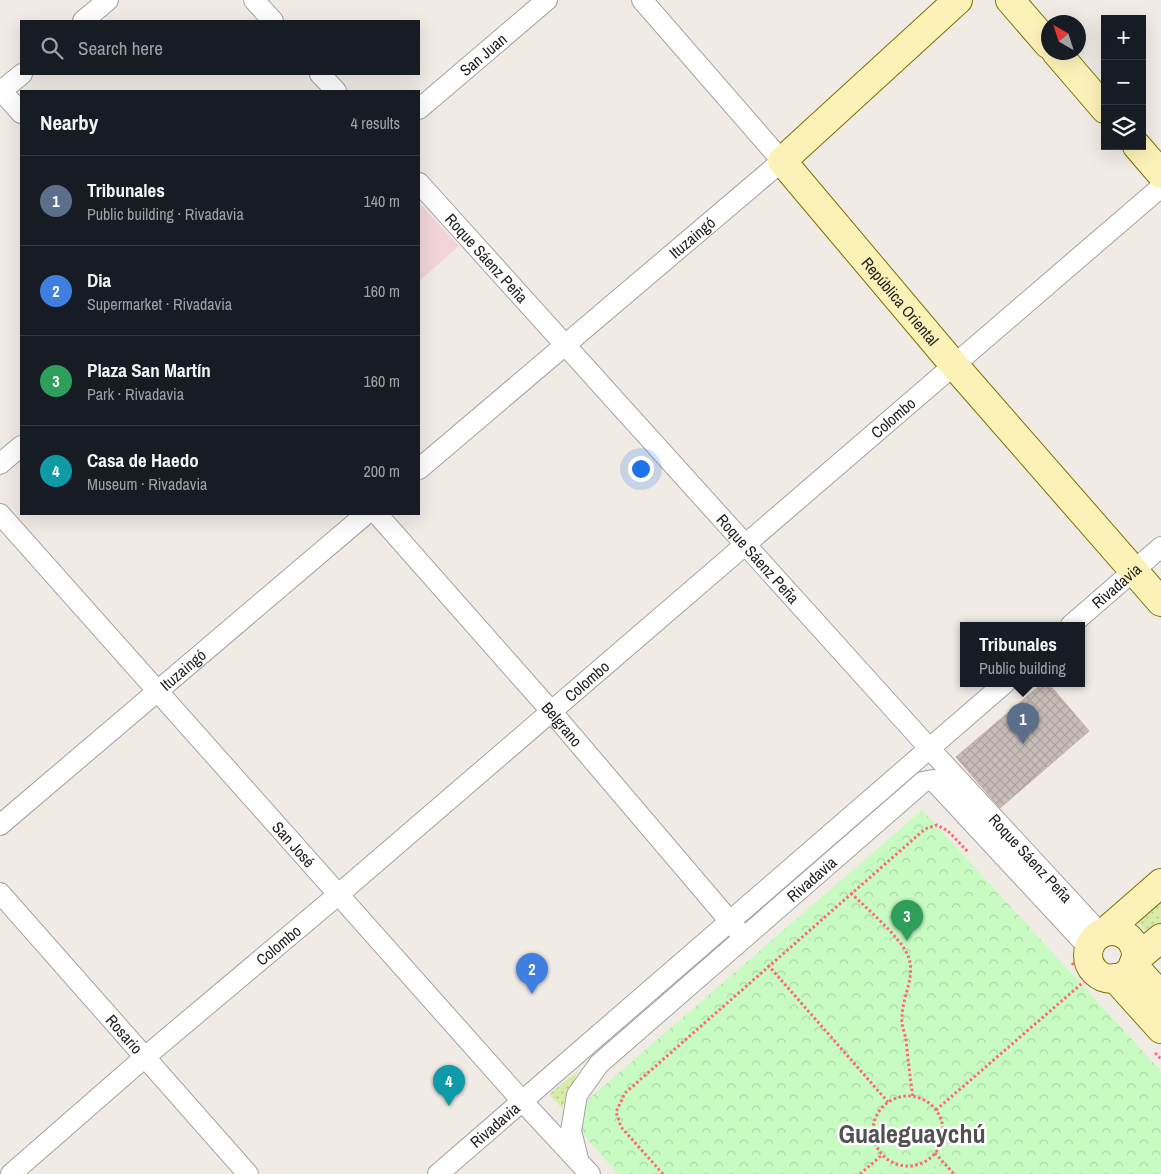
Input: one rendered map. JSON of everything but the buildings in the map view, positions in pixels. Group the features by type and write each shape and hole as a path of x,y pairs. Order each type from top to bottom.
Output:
{"street":[{"path":"84,20 108,0"},
{"path":"254,0 272,20"},
{"name":"San Juan","path":"420,108 547,0"},
{"name":"República Oriental","path":"642,0 782,160 954,365 1161,602"},
{"name":"Ituzaingó","path":"420,468 782,160 958,0"},
{"path":"1010,0 1041,36"},
{"path":"1063,60 1102,105"},
{"path":"20,112 1,91 21,75"},
{"path":"321,75 335,90"},
{"path":"1140,150 1161,174"},
{"name":"Roque Sáenz Peña","path":"420,184 929,748 1102,961 1161,996"},
{"name":"Colombo","path":"11,1174 145,1057 339,894 1161,187"},
{"path":"0,464 20,447"},
{"name":"San José","path":"0,514 523,1102 584,1167"},
{"name":"Ituzaingó","path":"0,825 365,515"},
{"name":"Belgrano","path":"378,515 552,711 744,938"},
{"name":"Rivadavia","path":"1074,622 1161,547"},
{"name":"Rivadavia","path":"438,1174 1000,687"},
{"name":"Rivadavia","path":"584,1167 571,1131 576,1094 600,1064 923,782 933,780 1102,961"},
{"path":"1102,961 1161,883"},
{"name":"Rosario","path":"0,893 248,1174"},
{"path":"1102,961 1161,938"},
{"path":"1102,961 1158,1040"}],"path":[{"path":"662,1174 621,1127 616,1112 625,1093 768,965 925,829 938,825 948,831 975,859"},
{"path":"851,893 897,939 909,957 911,970 909,985 902,1003 901,1020 906,1039 913,1097"},
{"path":"936,1110 1102,961"},
{"path":"768,965 888,1102"},
{"path":"1158,1040 1161,1059"},
{"path":"913,1097 926,1101 936,1110 942,1125 942,1140 935,1154 924,1163 909,1167 894,1164 882,1155 875,1143 873,1129 877,1115 888,1102 898,1098 913,1097"},
{"path":"935,1154 954,1174"},
{"path":"860,1174 882,1155"}],"shaded area":[{"path":"420,204 459,246 420,280"}],"green space":[{"path":"922,810 1161,1071 1161,1174 618,1174 568,1117"},
{"path":"1161,899 1161,923 1148,934 1136,921"},
{"path":"578,1071 562,1108 549,1094"}],"place":[{"name":"Tribunales","path":"1023,744"},
{"name":"Plaza San Martín","path":"907,941"},
{"name":"Dia","path":"532,994"},
{"name":"Casa de Haedo","path":"449,1106"}],"district":[{"name":"Gualeguaychú","path":"912,1133"}]}
